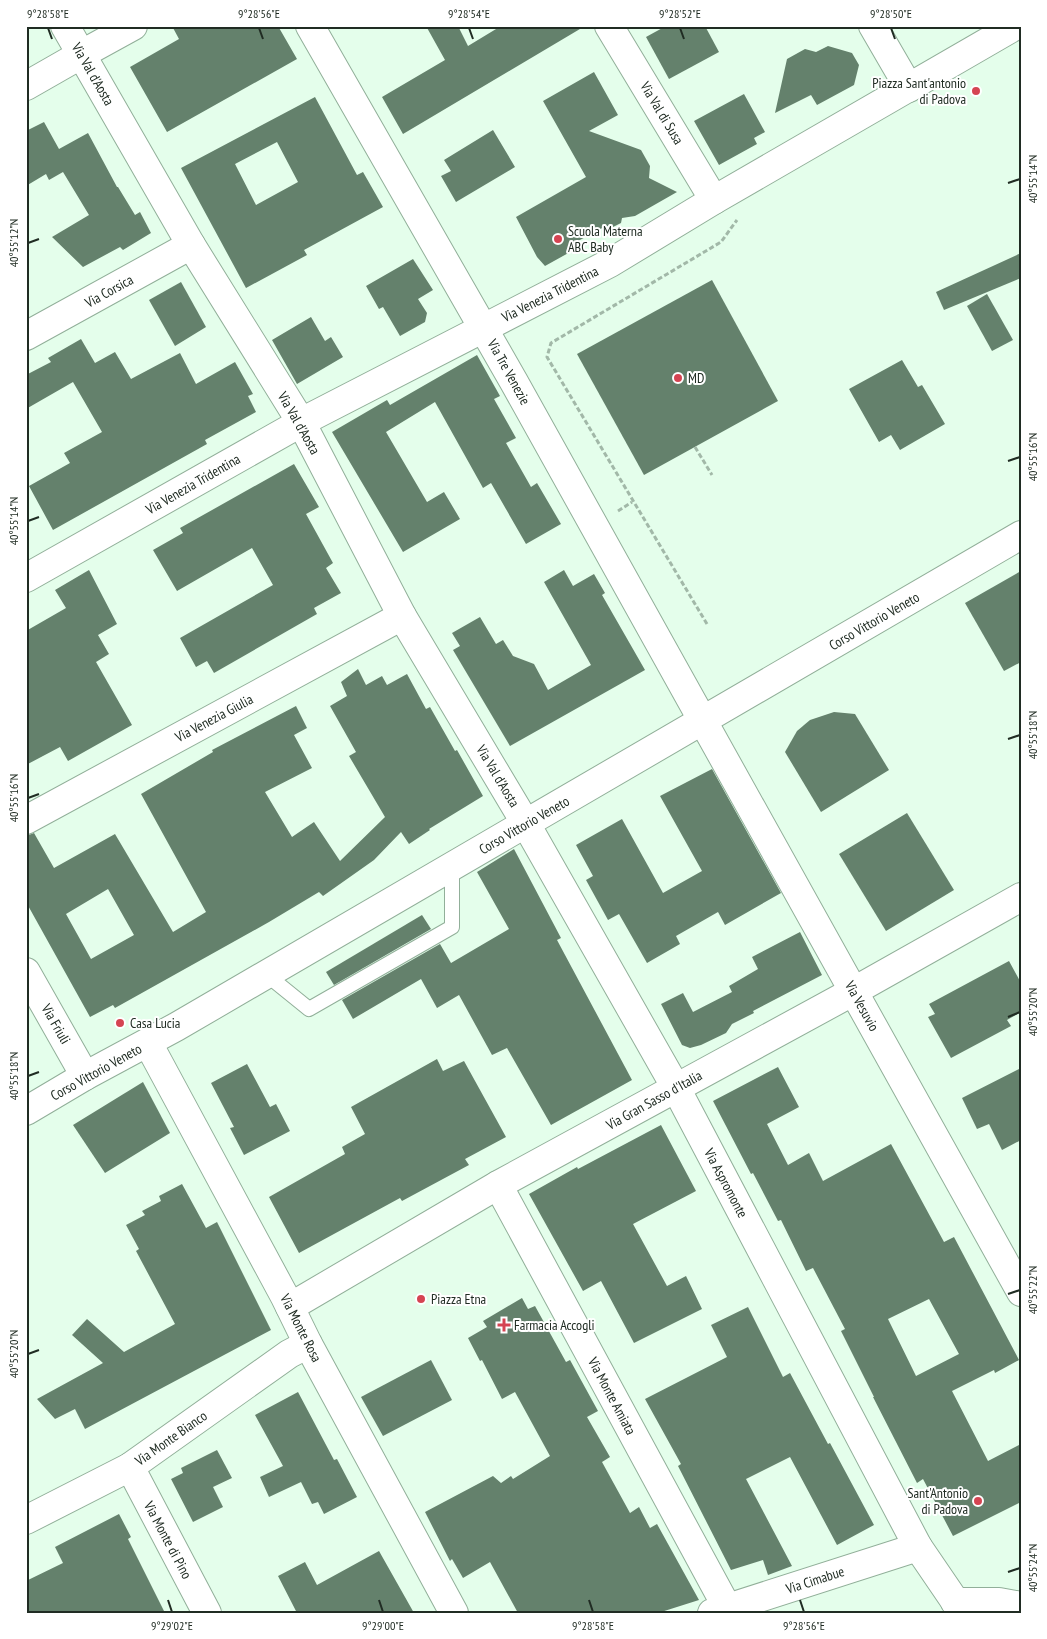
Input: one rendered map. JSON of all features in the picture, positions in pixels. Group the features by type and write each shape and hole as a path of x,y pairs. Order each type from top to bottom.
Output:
{"street":[{"name":"Via Val d'Aosta","path":"65,26 191,245 301,422 402,616 526,824"},
{"path":"26,86 133,26"},
{"name":"Via Tre Venezie","path":"310,26 484,328 702,721"},
{"name":"Via Val di Susa","path":"610,26 725,194"},
{"path":"873,26 908,88"},
{"name":"Via Venezia Tridentina","path":"26,578 301,422 610,263 1015,26"},
{"name":"Via Corsica","path":"26,336 191,245"},
{"name":"Corso Vittorio Veneto","path":"26,1111 267,975 1021,535"},
{"name":"Via Venezia Giulia","path":"26,820 402,616"},
{"name":"Via Vesuvio","path":"702,721 1021,1292"},
{"name":"Via Aspromonte","path":"526,824 676,1088 918,1547 959,1607"},
{"name":"Via Gran Sasso d'Italia","path":"290,1307 498,1184 854,991 1021,897"},
{"name":"Via Friuli","path":"26,972 85,1076"},
{"name":"Via Monte Rosa","path":"148,1043 454,1613"},
{"name":"Via Monte Amiata","path":"498,1184 723,1611"},
{"name":"Via Monte Bianco","path":"26,1520 130,1467 289,1354 308,1344"},
{"name":"Via Monte di Pino","path":"130,1467 207,1613"},
{"name":"Via Cimabue","path":"723,1611 918,1547"},
{"path":"959,1607 999,1602 1021,1606"}],"lane":[{"path":"267,975 309,1009 444,932 452,927 452,867"}],"path":[{"path":"707,624 547,357 551,343 721,242 738,220 725,194"},
{"path":"695,447 712,475"}],"building":[{"path":"172,26 278,26 297,59 167,132 130,67 179,39"},
{"path":"426,26 458,26 468,46 501,26 585,26 403,134 382,97 445,60"},
{"path":"666,26 705,26 719,52 669,79 646,37"},
{"path":"828,46 852,53 859,65 854,85 817,105 811,95 775,113 787,59 805,49 816,52"},
{"path":"594,72 618,115 589,131 641,150 650,166 649,178 677,192 635,216 622,218 621,223 613,227 606,226 578,241 581,246 545,266 537,257 516,217 586,177 543,101"},
{"path":"744,94 765,132 754,138 757,144 719,165 694,121"},
{"path":"315,97 357,175 363,172 383,207 304,250 307,255 246,288 181,168","holes":["277,142 298,182 256,205 235,164"]},
{"path":"44,122 59,149 88,133 117,187 135,215 140,212 151,233 123,250 120,247 83,267 52,237 89,215 63,172 49,180 46,174 26,186 26,131"},
{"path":"493,130 515,167 456,202 441,176 451,171 444,160"},
{"path":"1021,253 1021,278 944,310 936,292"},
{"path":"413,259 433,290 418,299 427,313 425,322 400,336 383,307 379,309 366,286"},
{"name":"MD","path":"712,280 778,401 644,475 577,354"},
{"path":"181,282 206,327 175,346 149,300"},
{"path":"987,294 1013,340 992,351 967,306"},
{"path":"311,317 325,341 331,337 343,357 297,384 272,340"},
{"path":"81,339 95,363 115,352 131,379 180,353 196,384 235,362 253,394 248,396 256,412 205,440 207,444 53,530 29,486 70,463 64,453 102,432 73,382 26,409 26,375 51,362 48,358"},
{"path":"477,355 500,396 494,399 516,438 506,443 531,487 537,483 561,524 526,544 491,483 483,488 435,402 386,432 427,502 444,492 460,519 403,552 332,432 387,400 390,405"},
{"path":"902,360 918,387 922,385 945,424 900,450 891,435 879,442 849,389"},
{"path":"294,464 319,507 306,514 333,563 326,568 341,593 314,608 317,614 214,673 207,661 196,667 180,638 273,585 252,548 177,591 153,550 183,533 180,528"},
{"path":"89,570 117,624 98,635 109,654 96,662 132,725 68,761 60,747 26,765 26,631 66,608 55,590"},
{"path":"564,570 573,586 594,574 605,593 602,595 645,670 510,746 453,650 460,646 452,633 480,617 496,644 503,640 513,656 534,664 548,690 591,665 544,582"},
{"path":"1021,571 1021,662 1004,671 965,603"},
{"path":"358,669 366,685 382,676 387,685 407,674 426,709 430,707 483,796 429,829 409,844 401,832 374,860 323,896 319,892 115,1008 113,1005 90,1017 26,902 26,836 34,833 54,868 115,834 173,932 206,912 141,794 213,752 212,750 296,706 307,728 294,735 312,768 265,792 292,837 314,822 340,861 385,817 349,756 356,752 330,706 347,696 341,682","holes":["108,889 134,935 91,959 66,914"]},
{"path":"834,712 855,714 889,770 821,812 785,752 797,731 810,720"},
{"path":"712,769 781,893 725,925 718,912 676,936 680,944 647,963 619,914 608,920 586,880 593,876 576,845 622,819 663,893 702,871 660,796"},
{"path":"907,813 954,890 886,931 839,854"},
{"path":"514,849 561,938 557,940 632,1080 551,1125 507,1048 492,1055 459,995 437,1008 421,979 353,1019 342,1000 440,944 451,963 509,929 477,872"},
{"path":"422,915 431,929 334,985 326,972"},
{"path":"800,932 822,975 753,1011 754,1013 732,1024 726,1033 690,1048 682,1045 661,1004 683,993 693,1012 732,992 729,986 758,969 752,957"},
{"path":"1009,961 1021,983 1021,1012 1007,1020 1011,1026 951,1058 928,1017 935,1014 929,1004"},
{"path":"437,1059 443,1071 464,1061 506,1137 465,1159 469,1165 402,1201 400,1198 299,1253 269,1197 345,1154 342,1147 365,1134 351,1107"},
{"path":"247,1064 270,1107 276,1104 290,1131 244,1155 230,1128 234,1127 211,1083"},
{"path":"778,1067 799,1107 767,1124 788,1165 809,1153 823,1181 891,1144 944,1242 954,1237 1019,1360 995,1373 994,1370 952,1391 988,1461 1021,1444 1021,1502 953,1536 923,1479 917,1483 841,1331 845,1329 813,1268 806,1271 781,1220 778,1221 753,1173 751,1174 713,1101","holes":["929,1299 959,1354 916,1376 888,1319"]},
{"path":"1021,1068 1021,1140 1002,1150 989,1124 977,1129 962,1098"},
{"path":"143,1082 170,1133 105,1173 73,1125"},
{"path":"661,1125 696,1191 633,1224 667,1286 686,1276 702,1309 634,1343 601,1281 583,1291 529,1194 577,1167 578,1169"},
{"path":"182,1184 206,1228 217,1222 271,1330 85,1429 75,1409 55,1419 37,1399 103,1363 72,1335 87,1319 124,1352 175,1324 136,1251 139,1249 126,1225 145,1215 142,1211 161,1201 159,1196"},
{"path":"522,1298 528,1309 535,1306 566,1362 570,1360 598,1411 587,1417 610,1457 602,1462 630,1513 639,1507 650,1528 657,1524 699,1600 658,1613 518,1613 490,1562 463,1578 452,1559 450,1561 425,1512 493,1476 501,1483 511,1476 513,1479 550,1456 515,1392 502,1399 482,1360 480,1361 468,1338 487,1327 483,1321"},
{"path":"748,1307 783,1377 790,1373 874,1525 837,1545 790,1457 746,1479 792,1566 768,1575 763,1560 731,1570 678,1466 681,1464 645,1399 727,1357 711,1325"},
{"path":"431,1360 452,1400 383,1436 361,1397"},
{"path":"298,1392 334,1460 337,1459 357,1497 324,1514 318,1502 312,1504 301,1482 269,1497 260,1477 283,1466 255,1415"},
{"path":"217,1450 232,1478 213,1487 223,1507 193,1522 171,1479 183,1473 181,1468"},
{"path":"119,1514 131,1537 128,1539 165,1613 26,1613 26,1581 63,1563 55,1547"},
{"path":"379,1551 414,1613 297,1613 278,1576 305,1562 317,1585"}],"place":[{"name":"Piazza Sant'antonio di Padova","path":"976,91"},
{"name":"Scuola Materna ABC Baby","path":"558,239"},
{"name":"MD","path":"678,378"},
{"name":"Casa Lucia","path":"120,1023"},
{"name":"Piazza Etna","path":"421,1299"},
{"name":"Farmacia Accogli","path":"504,1325"},
{"name":"Sant'Antonio di Padova","path":"978,1501"}]}
